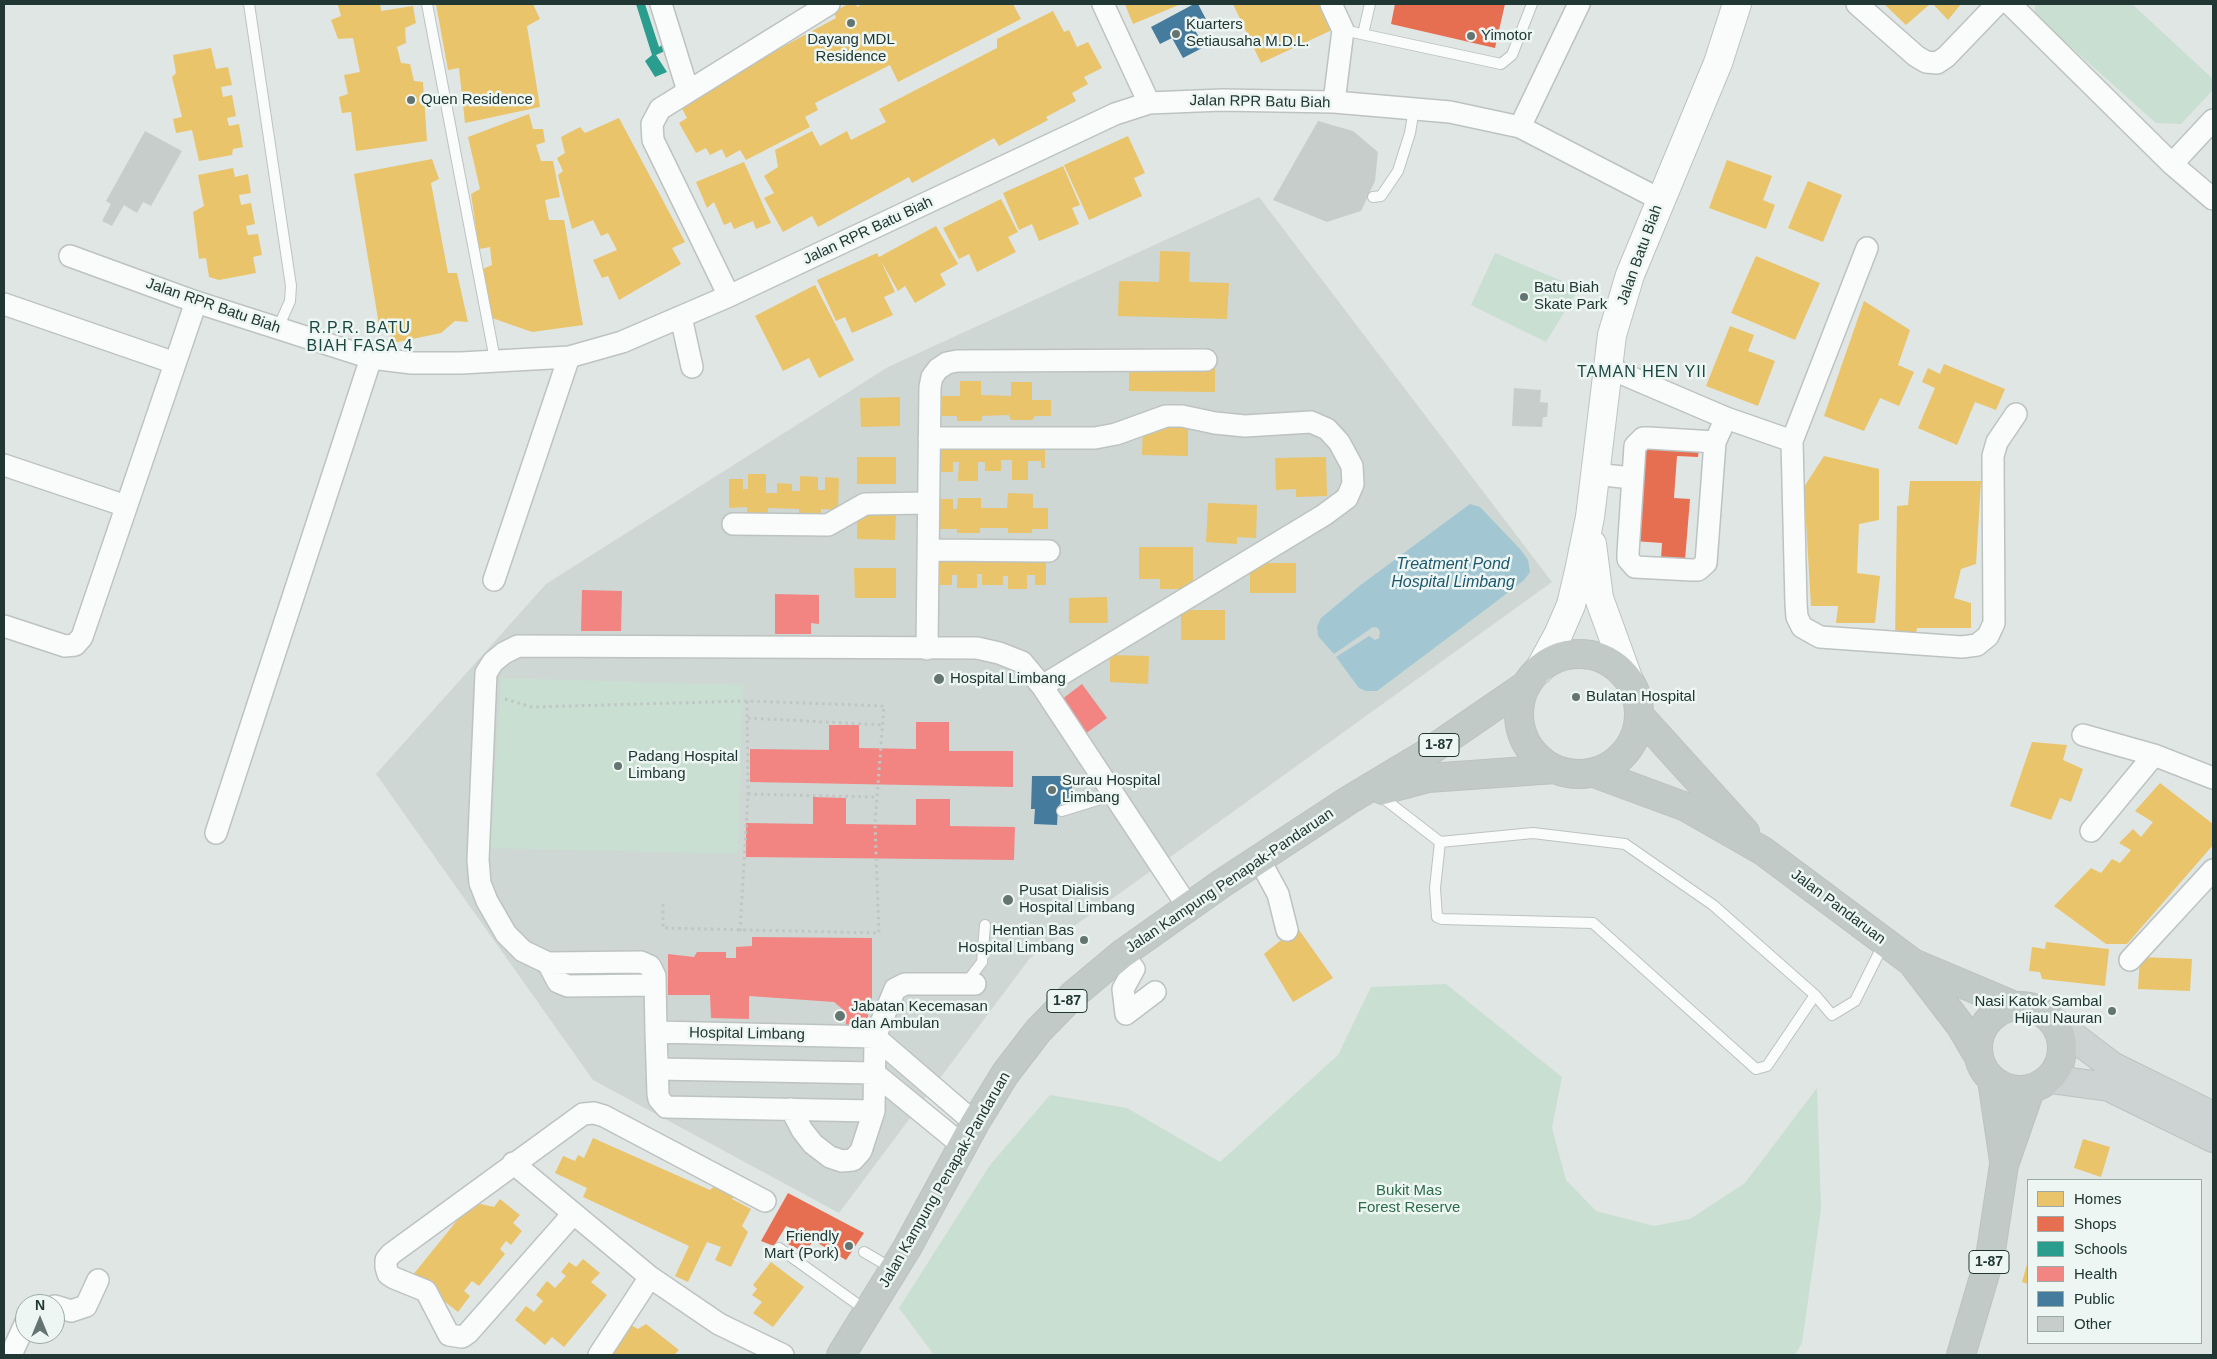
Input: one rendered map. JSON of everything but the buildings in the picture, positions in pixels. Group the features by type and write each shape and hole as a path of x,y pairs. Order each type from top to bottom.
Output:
{"highway":[{"path":"1576,655 1596,656 1613,665 1628,678 1637,696 1639,715 1636,735 1626,752 1612,765 1594,773 1574,774 1554,769 1538,758 1526,743 1520,724 1520,704 1533,677 1556,659 1576,655"},
{"name":"Jalan Kampung Penapak-Pandaruan","path":"841,1355 894,1270 968,1134 1005,1074 1038,1031 1073,995 1122,954 1188,907 1349,800 1424,755 1533,677"},
{"name":"Jalan Pandaruan","path":"1639,715 1763,851"},
{"name":"Jalan Kampung Penapak-Pandaruan","path":"1349,800 1428,778 1554,769"},
{"name":"Jalan Pandaruan","path":"1594,773 1686,807 1763,851 1913,963 2015,1006"},
{"name":"Jalan Pandaruan","path":"1913,963 1960,1025 1985,1069 2004,1165"},
{"path":"2015,1006 2037,1009 2054,1022 2062,1036 2063,1051 2059,1066 2040,1084 2016,1090 2003,1087 1985,1069 1978,1043 1982,1030 1990,1018 2001,1010 2015,1006"},
{"name":"Jalan Pandaruan","path":"1961,1355 1990,1257 2004,1165 2040,1084"}],"main road":[{"name":"Jalan Batu Biah","path":"1590,517 1612,335 1630,275 1718,63 1737,4"},
{"path":"1533,677 1558,635 1571,605 1590,517"},
{"path":"1590,517 1599,598 1628,678"},
{"path":"2054,1022 2112,1066 2213,1116"},
{"path":"2040,1084 2110,1087 2213,1138"}],"street":[{"path":"661,4 688,91"},
{"path":"729,296 653,140 652,124 660,109 829,4"},
{"path":"1103,4 1149,103"},
{"path":"1331,4 1353,32 1334,102"},
{"path":"1858,4 1916,56 1926,62 1937,62 1946,57 1997,4"},
{"path":"2010,4 2172,164 2213,199"},
{"path":"1520,127 1575,5"},
{"name":"Jalan RPR Batu Biah","path":"70,256 196,302 371,358 412,363 461,363 569,357 622,342 729,296 1115,114 1149,103 1222,100 1334,102 1450,112 1520,127 1661,200"},
{"path":"2172,164 2213,120"},
{"path":"1867,248 1792,442 1796,604 1797,617 1802,627 1820,637 1962,648 1977,645 1988,636 1994,623 1993,456 1997,442 2016,414"},
{"path":"4,626 64,646 75,645 80,642 196,302"},
{"path":"4,304 175,363"},
{"path":"681,317 692,367"},
{"path":"494,580 569,357"},
{"path":"216,833 371,358"},
{"path":"927,649 929,438 932,378 938,369 947,363 957,361 1206,360"},
{"path":"1609,368 1726,418 1792,442"},
{"path":"929,438 1094,438 1116,434 1166,416 1182,416 1215,423 1244,426 1311,422 1326,429 1339,442 1352,466 1352,484 1347,498 1324,516 1042,686"},
{"path":"1715,442 1643,438 1638,441 1634,451 1632,478 1628,553 1631,563 1641,568 1698,570 1706,563 1715,442 1726,418"},
{"path":"4,465 126,506"},
{"path":"1594,474 1632,478"},
{"path":"733,524 828,526 865,504 928,503"},
{"path":"928,550 1049,551"},
{"path":"874,1111 666,1107 659,1100 654,971 646,963 548,963 523,951 506,934 487,901 480,884 478,860 484,693 486,673 493,662 504,653 518,646 977,648 999,653 1022,662 1042,686 1188,907"},
{"path":"2082,735 2154,755 2213,778"},
{"path":"2091,831 2154,755"},
{"path":"1259,859 1278,894 1287,930"},
{"path":"2130,960 2213,870"},
{"path":"1122,954 1134,969 1123,989 1126,1014 1155,992"},
{"path":"791,1110 802,1130 813,1144 830,1157 842,1161 853,1160 861,1151 874,1111 875,1037 892,994 899,986 970,984"},
{"name":"Hospital Limbang","path":"656,1032 875,1037"},
{"path":"875,1037 968,1134"},
{"path":"658,1069 874,1073 968,1134"},
{"path":"573,1214 468,1333 462,1337 449,1335 428,1293 388,1274 386,1260 573,1119 583,1114 594,1113 765,1201"},
{"path":"513,1164 650,1277 719,1324 783,1355"},
{"path":"598,1355 650,1277"},
{"path":"65,1308 71,1310 86,1306 98,1280"}],"lane":[{"path":"249,4 291,286 290,301 278,328"},
{"path":"427,4 495,360"},
{"path":"1370,4 1353,32 1501,64 1512,55 1532,4"},
{"path":"1373,197 1381,196 1398,172 1410,133 1414,109"},
{"path":"1376,792 1440,842 1533,833 1625,844 1713,905 1815,995 1832,1015 1855,1002 1884,942"},
{"path":"1062,811 1114,794"},
{"path":"1440,842 1435,888 1437,917 1442,919 1593,924 1756,1069 1767,1066 1815,995"},
{"path":"970,984 982,962 985,925"},
{"path":"778,1248 868,1311"},
{"path":"864,1252 894,1270"}],"path":[{"path":"484,693 532,707 747,702 884,706 875,824 879,933 663,928 663,901"},
{"path":"740,931 748,794 747,702"},
{"path":"748,718 884,725"},
{"path":"748,794 876,797"}],"shaded area":[{"name":"Hospital Limbang","path":"1259,197 1552,582 1030,958 839,1213 593,1080 376,774 546,584 888,367"}],"green space":[{"path":"2035,4 2132,4 2213,79 2213,90 2181,124 2156,123 2035,15"},
{"name":"Batu Biah Skate Park","path":"1495,253 1579,288 1546,342 1471,305"},
{"name":"Padang Hospital Limbang","path":"501,678 743,685 738,854 491,848"},
{"name":"Bukit Mas Forest Reserve","path":"1446,984 1562,1077 1552,1128 1566,1180 1596,1211 1654,1226 1690,1219 1745,1183 1817,1088 1821,1209 1802,1343 1795,1355 934,1355 899,1308 990,1165 1050,1095 1127,1108 1220,1162 1338,1055 1371,987"}],"water":[{"name":"Treatment Pond Hospital Limbang","path":"1470,504 1480,507 1520,549 1528,560 1530,572 1524,580 1377,691 1366,691 1359,688 1336,657 1369,636 1375,640 1379,638 1380,632 1378,628 1373,627 1334,654 1318,636 1317,626 1321,618 1362,584"}],"place":[{"name":"Dayang MDL Residence","path":"851,23"},
{"name":"Kuarters Setiausaha M.D.L.","path":"1176,34"},
{"name":"Yimotor","path":"1471,36"},
{"name":"Quen Residence","path":"411,100"},
{"name":"Batu Biah Skate Park","path":"1524,297"},
{"name":"Hospital Limbang","path":"939,679"},
{"name":"Bulatan Hospital","path":"1576,697"},
{"name":"Padang Hospital Limbang","path":"618,766"},
{"name":"Surau Hospital Limbang","path":"1052,790"},
{"name":"Pusat Dialisis Hospital Limbang","path":"1008,900"},
{"name":"Hentian Bas Hospital Limbang","path":"1084,940"},
{"name":"Nasi Katok Sambal Hijau Nauran","path":"2112,1011"},
{"name":"Jabatan Kecemasan dan Ambulan","path":"840,1016"},
{"name":"Friendly Mart (Pork)","path":"849,1246"}],"district":[{"name":"R.P.R. BATU BIAH FASA 4","path":"360,338"},
{"name":"TAMAN HEN YII","path":"1642,373"}]}
